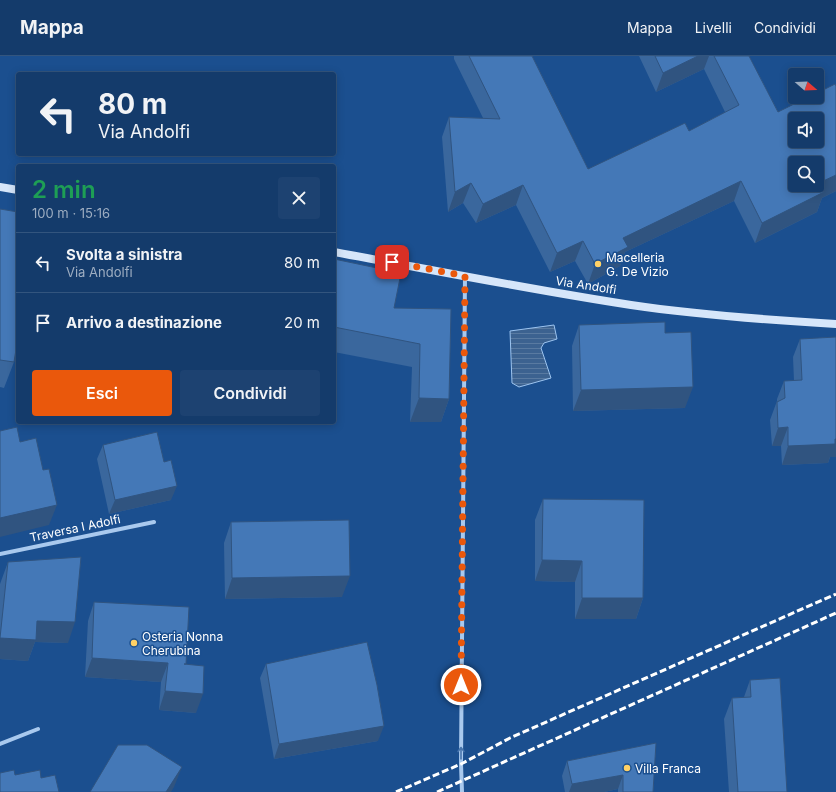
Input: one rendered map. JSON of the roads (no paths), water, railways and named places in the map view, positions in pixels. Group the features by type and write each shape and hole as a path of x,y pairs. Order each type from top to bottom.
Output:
{"street":[{"path":"0,187 16,190"},
{"name":"Via Andolfi","path":"336,252 632,305 698,313 836,324"},
{"path":"462,792 465,276"},
{"name":"Traversa I Adolfi","path":"0,554 154,522"},
{"path":"0,744 38,729"}],"water":[{"path":"554,325 557,339 544,343 541,348 551,378 519,387 512,383 510,331"}],"railway":[{"path":"396,792 461,764 510,738 836,594"},
{"path":"437,792 836,613"}],"place":[{"name":"Macelleria G. De Vizio","path":"598,264"},
{"name":"Osteria Nonna Cherubina","path":"134,643"},
{"name":"Villa Franca","path":"627,768"}]}
